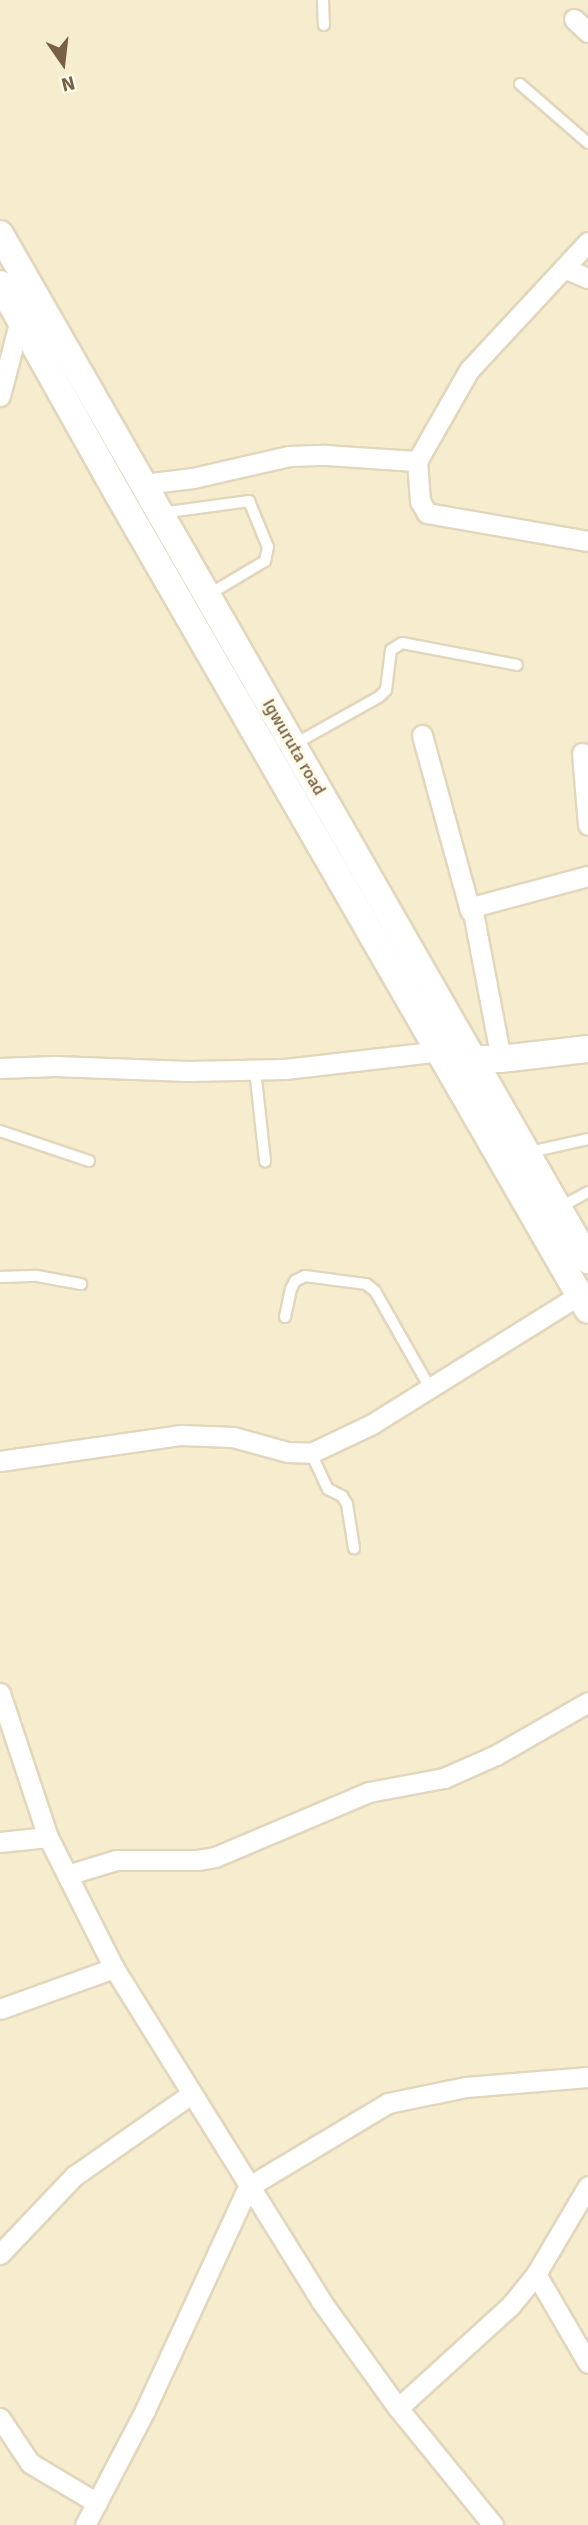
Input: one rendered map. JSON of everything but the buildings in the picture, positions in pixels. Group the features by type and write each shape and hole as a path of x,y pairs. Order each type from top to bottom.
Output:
{"main road":[{"name":"Igwuruta road","path":"0,234 588,1260"},
{"name":"Igwuruta road","path":"0,284 119,496 584,1302"},
{"path":"441,1051 472,1059 501,1059 588,1049"}],"street":[{"path":"588,242 469,370 417,461 420,501 427,513 588,541"},
{"path":"564,268 588,278"},
{"path":"0,396 20,319"},
{"path":"144,484 193,478 289,456 326,455 417,461"},
{"path":"422,735 470,911 501,1059"},
{"path":"582,753 588,825"},
{"path":"470,911 475,905 588,876"},
{"path":"0,1069 54,1066 188,1071 255,1070 441,1051"},
{"path":"0,1461 181,1435 233,1437 288,1452 311,1453 372,1424 430,1388 584,1302"},
{"path":"1,1699 48,1837 114,1968 321,2301 485,2522"},
{"path":"67,1875 116,1860 197,1860 215,1857 369,1792 444,1778 496,1755 588,1702"},
{"path":"0,1842 48,1837"},
{"path":"0,2009 114,1968"},
{"path":"0,2418 30,2463 92,2518 248,2187 388,2102 466,2087 588,2077"},
{"path":"0,2254 74,2176 191,2094"},
{"path":"398,2408 488,2329 536,2274 588,2186"},
{"path":"536,2274 588,2363"}],"lane":[{"path":"323,0 324,25"},
{"path":"520,84 588,143"},
{"path":"161,513 249,501 268,547 265,561 208,595"},
{"path":"293,745 379,697 386,690 391,650 402,643 517,665"},
{"path":"255,1070 265,1161"},
{"path":"0,1132 89,1161"},
{"path":"526,1153 588,1139"},
{"path":"558,1208 588,1192"},
{"path":"0,1277 37,1276 80,1284"},
{"path":"285,1317 291,1289 295,1281 305,1276 366,1284 375,1291 430,1388"},
{"path":"311,1453 328,1489 342,1496 347,1504 354,1548"}],"shaded area":[{"path":"0,0 588,0 588,2525 0,2525"}]}
